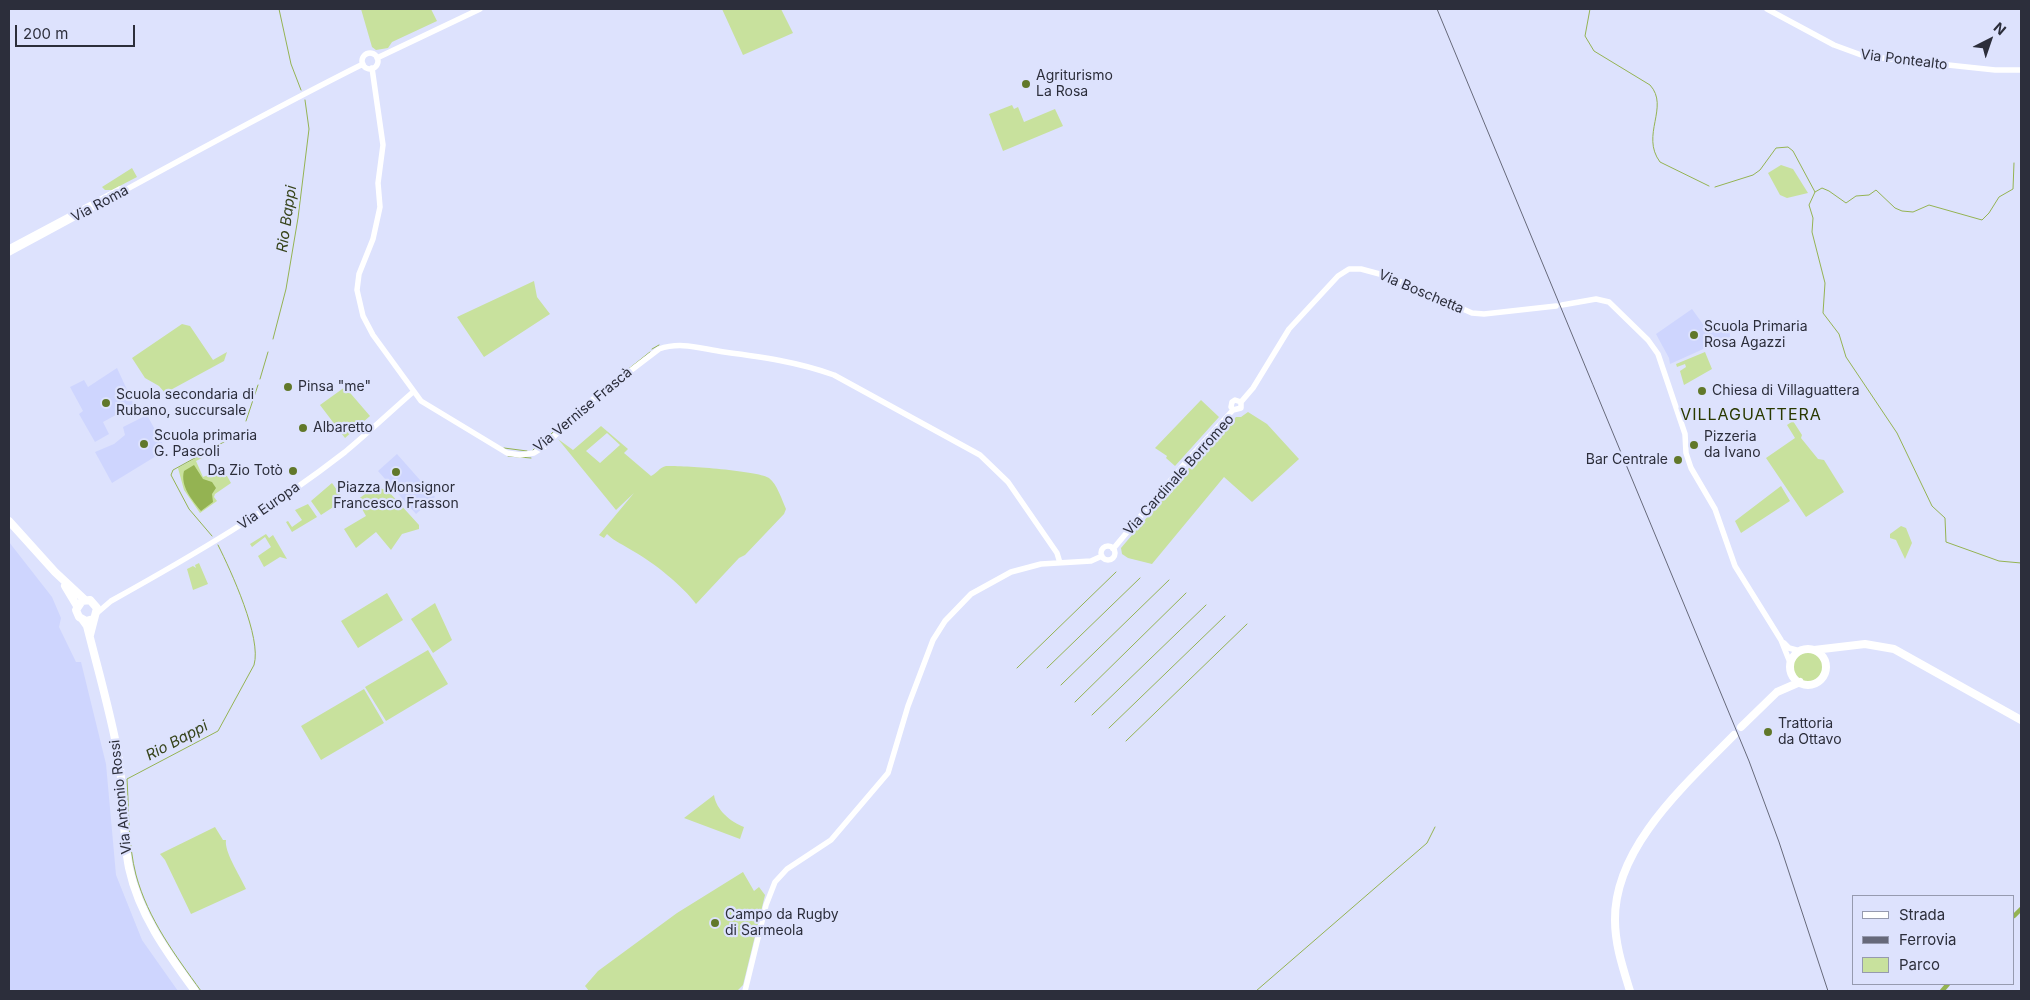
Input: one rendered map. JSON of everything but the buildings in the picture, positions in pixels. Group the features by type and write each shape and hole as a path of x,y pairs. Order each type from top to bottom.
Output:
{"main road":[{"name":"Via Antonio Rossi","path":"9,521 55,572 85,600 95,603 95,616 90,639"},
{"name":"Via Antonio Rossi","path":"55,572 77,606 77,614 86,626 115,737 130,874 150,924 195,991"},
{"path":"77,606 85,600"},
{"path":"82,619 95,616"},
{"path":"1741,727 1777,692 1800,651 1865,644 1894,649 2021,720"},
{"path":"1777,692 1800,682 1809,684 1818,682 1824,675 1826,665 1832,653 1842,646"},
{"path":"1814,650 1822,656 1826,665"},
{"path":"1791,667 1800,682"},
{"path":"1630,991 1620,957 1615,922 1616,900 1626,868 1673,797 1734,735"}],"street":[{"name":"Via Roma","path":"9,248 363,64 364,57 367,54 374,54 377,58 480,9"},
{"name":"Via Pontealto","path":"1767,9 1834,45 1864,56 1995,70 2021,70"},
{"path":"363,64 366,67 372,68 377,64 377,58"},
{"name":"Via Vernise Frascà","path":"372,68 383,146 378,183 380,207 373,239 360,268 357,290 362,316 382,349 413,392 422,401 492,445 507,453 520,455 534,453 545,446 579,410 659,349 669,345 691,345 811,367 834,375 980,455 1008,482 1057,553 1060,563"},
{"name":"Via Roma","path":"9,253 155,175 191,153"},
{"name":"Via Boschetta","path":"1240,402 1253,388 1289,329 1338,276 1349,269 1361,269 1387,276 1472,312 1484,314 1596,299 1609,302 1648,340 1661,360 1685,434 1686,453 1692,468 1715,509 1735,566 1781,640 1791,667"},
{"name":"Via Europa","path":"95,616 111,601 216,541 271,505 339,456 413,392"},
{"path":"1233,410 1231,407 1232,402 1235,400 1240,402"},
{"name":"Via Cardinale Borromeo","path":"1113,549 1186,462 1233,410 1240,410 1242,406 1240,402"},
{"name":"Via Cardinale Borromeo","path":"1102,556 1104,548 1113,549"},
{"name":"Via Cardinale Borromeo","path":"1102,556 1108,560 1113,558 1115,554 1113,549"},
{"name":"Via Cardinale Borromeo","path":"741,991 746,991 766,905 775,882 787,869 831,840 888,773 908,706 933,640 945,622 972,594 999,577 1031,566 1091,561 1102,556"},
{"name":"Via Europa","path":"95,603 111,601"},
{"path":"1781,640 1789,648 1800,651"}],"shaded area":[{"name":"Scuola Primaria Rosa Agazzi","path":"1692,309 1705,327 1729,320 1730,337 1670,364 1669,358 1656,334"},
{"name":"Scuola secondaria di Rubano, succursale","path":"117,368 134,405 103,422 109,434 95,442 79,414 83,411 70,387 84,380 88,387"},
{"path":"147,415 166,450 112,483 95,452 114,444 125,435 123,427"},
{"path":"397,454 435,497 416,514 378,471"},
{"path":"194,465 203,479 212,482 216,488 212,494 213,502 201,511 185,487 183,477 184,471"},
{"path":"9,542 52,597 61,618 59,627 76,662 81,662 106,764 116,875 142,940 178,991 9,991"}],"green space":[{"path":"361,9 431,9 437,21 392,42 388,48 376,50 372,47"},
{"path":"722,9 781,9 793,33 743,55"},
{"path":"1012,105 1014,109 1018,107 1024,122 1055,109 1063,126 1003,151 989,114"},
{"path":"1781,165 1793,169 1808,193 1787,198 1780,195 1768,173"},
{"path":"132,168 137,177 112,190 105,190 102,187"},
{"path":"534,281 537,297 550,314 484,357 457,317"},
{"path":"182,324 190,326 213,360 227,352 224,361 165,393 159,386 145,378 132,358"},
{"path":"1705,352 1712,369 1684,385 1680,371 1686,367 1685,364 1677,367 1676,364"},
{"path":"345,387 370,416 345,438 320,405"},
{"path":"1201,400 1219,417 1175,466 1166,458 1167,456 1155,448"},
{"path":"1248,412 1267,424 1299,459 1252,502 1224,477 1152,564 1128,558 1122,554 1121,548 1200,455 1236,417 1241,417"},
{"path":"1793,421 1802,435 1801,438 1818,459 1824,460 1844,492 1806,517 1766,458 1795,438 1787,425"},
{"path":"601,426 628,449 624,453 651,476 666,466 720,469 763,475 774,484 786,509 784,514 696,604 676,582 649,561 607,534 604,538 599,535 634,493 616,510 558,439 573,450","holes":["607,433 620,445 600,463 586,451"]},
{"path":"205,453 210,454 196,461 203,477 213,473 227,476 231,483 215,494 214,497 217,501 200,513 184,490 178,468"},
{"path":"332,483 344,500 321,515 311,501"},
{"path":"376,486 389,492 419,525 419,529 402,534 391,550 376,532 356,548 344,529 366,516 357,500"},
{"path":"1781,486 1790,501 1741,533 1735,521"},
{"path":"308,504 317,517 292,532 286,522 288,521 292,527 302,520 295,510"},
{"path":"1901,526 1906,528 1912,543 1905,559 1896,540 1890,538 1890,534"},
{"path":"266,534 269,538 273,535 287,559 280,557 264,567 258,556 271,547 265,537 252,547 250,544"},
{"path":"199,563 208,584 193,590 187,569 193,566 196,568 195,565"},
{"path":"387,593 403,620 358,648 341,621"},
{"path":"435,603 452,640 433,653 411,619"},
{"path":"428,650 448,684 386,721 365,687"},
{"path":"1808,652 1819,656 1823,667 1819,678 1808,682 1797,678 1793,667 1797,656"},
{"path":"364,689 384,723 321,760 301,726"},
{"path":"714,795 718,806 725,815 744,827 740,839 684,818"},
{"path":"215,827 223,840 226,840 227,850 246,889 191,914 165,860 160,854"},
{"path":"743,872 754,891 759,887 765,895 743,985 737,991 589,991 585,986 598,971 677,913"}],"waterway":[{"name":"Rio Bappi","path":"279,9 291,64 301,90"},
{"path":"1590,9 1585,36 1594,51 1650,85 1655,94 1657,112 1653,142 1660,162 1709,186"},
{"name":"Rio Bappi","path":"273,339 286,289 298,218 309,129 305,100"},
{"path":"1715,187 1753,175 1760,170 1776,148 1788,147 1793,151 1815,192 1809,205 1813,218 1812,232 1825,283 1823,313 1839,334 1846,357 1897,433 1932,506 1945,518 1946,542 1999,561 2021,563"},
{"path":"1815,192 1822,188 1846,203 1856,196 1869,195 1876,190 1895,208 1902,211 1913,212 1929,205 1982,220 1999,197 2013,189 2014,163"},
{"path":"652,349 659,345"},
{"path":"260,379 268,352"},
{"path":"621,375 650,352"},
{"name":"Rio Bappi","path":"246,421 258,385"},
{"path":"533,450 560,426"},
{"name":"Rio Bappi","path":"213,448 240,433"},
{"path":"504,448 527,451"},
{"name":"Rio Bappi","path":"204,453 173,470 171,475 189,509 212,536"},
{"path":"508,456 531,458"},
{"name":"Rio Bappi","path":"201,991 163,936 141,891 132,851 127,779 218,731 254,665 254,639 250,622 218,545"},
{"path":"1017,668 1116,572"},
{"path":"1047,668 1140,578"},
{"path":"1061,685 1169,580"},
{"path":"1075,702 1186,593"},
{"path":"1092,715 1206,605"},
{"path":"1109,728 1225,616"},
{"path":"1126,741 1247,624"},
{"path":"1256,991 1427,843 1435,827"},
{"path":"2015,915 2021,909"},
{"path":"1942,991 1947,985"}],"railway":[{"path":"1437,9 1749,761 1779,842 1828,991"}],"place":[{"name":"Agriturismo La Rosa","path":"1026,84"},
{"name":"Scuola Primaria Rosa Agazzi","path":"1694,335"},
{"name":"Pinsa \"me\"","path":"288,387"},
{"name":"Chiesa di Villaguattera","path":"1702,391"},
{"name":"Scuola secondaria di Rubano, succursale","path":"106,403"},
{"name":"Albaretto","path":"303,428"},
{"name":"Scuola primaria G. Pascoli","path":"144,444"},
{"name":"Pizzeria da Ivano","path":"1694,445"},
{"name":"Bar Centrale","path":"1678,460"},
{"name":"Da Zio Totò","path":"293,471"},
{"name":"Piazza Monsignor Francesco Frasson","path":"396,472"},
{"name":"Trattoria da Ottavo","path":"1768,732"},
{"name":"Campo da Rugby di Sarmeola","path":"715,923"}],"district":[{"name":"VILLAGUATTERA","path":"1751,415"}]}
